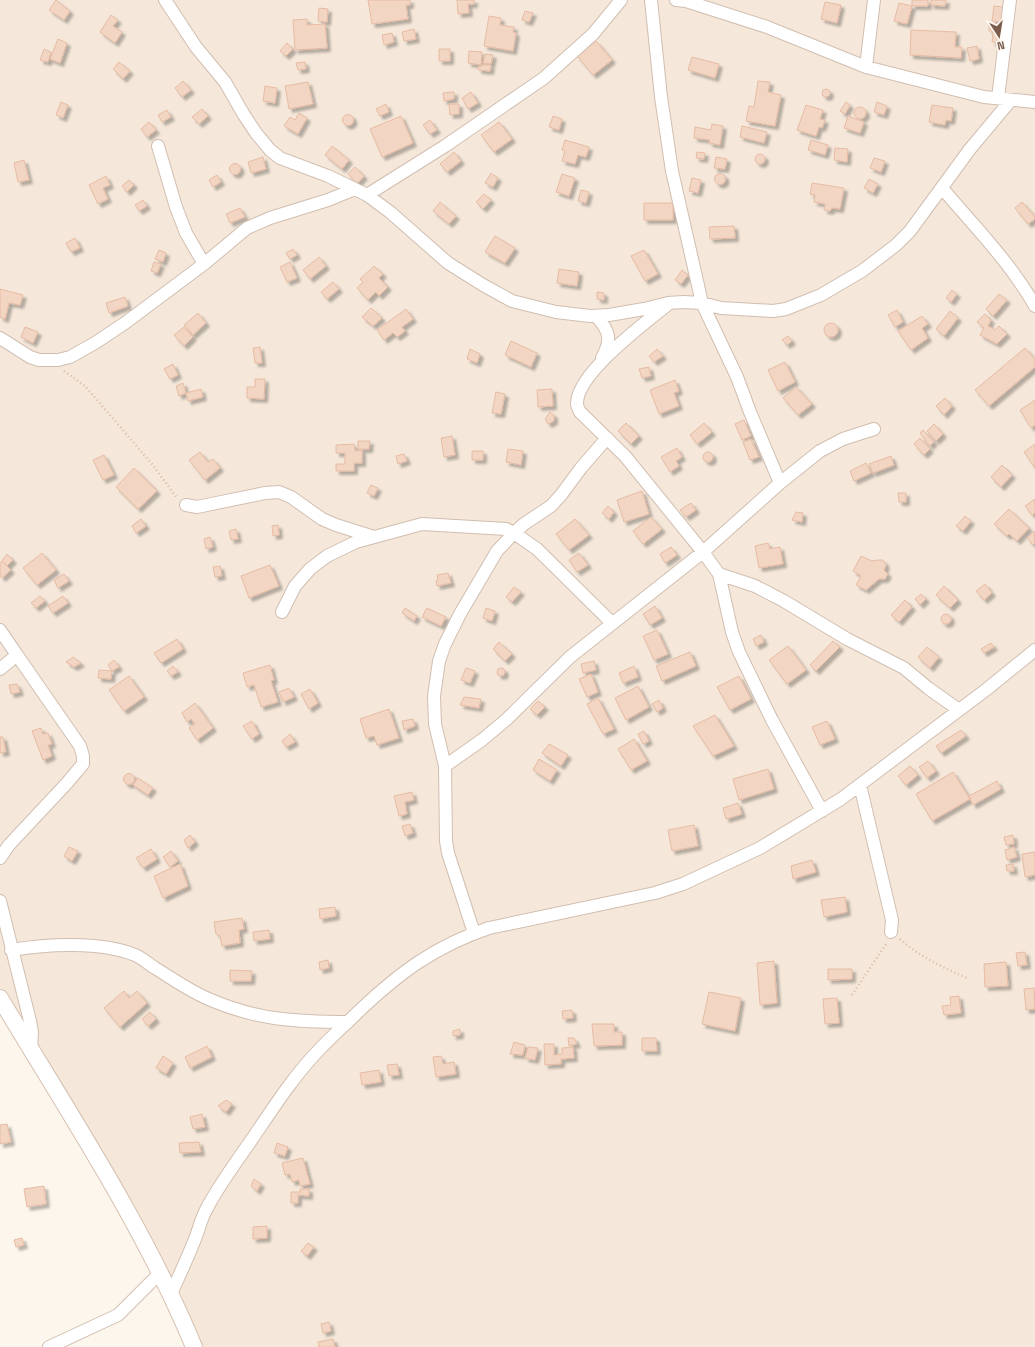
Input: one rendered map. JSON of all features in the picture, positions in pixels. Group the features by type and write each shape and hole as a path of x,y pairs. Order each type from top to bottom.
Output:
{"street":[{"path":"165,0 196,47 225,82 244,115 270,150 280,158 328,176 367,195 390,212 448,263 482,285 512,301 556,312 596,316 616,314 683,302 702,303 721,308 772,311 786,309 821,295 862,271 896,245 910,231 970,149 1011,100"},
{"path":"367,195 445,146 544,78 593,34 621,0"},
{"path":"651,0 661,97 672,172 702,303 737,376 750,412 780,483"},
{"path":"676,0 686,1 767,27 866,67 984,97 1035,102"},
{"path":"866,67 874,0"},
{"path":"998,98 1010,0"},
{"path":"158,146 176,207 186,233 204,264"},
{"path":"942,188 1002,257 1023,285 1035,306"},
{"path":"0,338 30,357 39,360 58,360 70,357 95,343 125,323 204,264 247,228 270,218 328,200 355,189"},
{"path":"668,304 612,351 598,366 583,385 577,404 580,412 625,456 719,574 732,632 739,652 772,720 822,811"},
{"path":"596,316 607,330 609,339 607,349 598,366"},
{"path":"445,766 482,740 507,719 570,657 703,552 780,483 820,451 843,439 874,429"},
{"path":"474,933 448,853 446,841 445,766 435,724 434,696 439,661 445,644 460,614 497,551 514,533 551,506 607,438"},
{"path":"186,505 197,508 265,493 279,492 291,497 322,519 374,537"},
{"path":"282,612 295,586 310,569 327,556 356,542 422,524 506,529 514,533 542,554 612,623"},
{"path":"719,574 755,586 784,601 847,639 904,668 928,688 960,710"},
{"path":"0,630 80,746 83,756 83,764 9,845 0,858"},
{"path":"171,1294 196,1237 200,1223 213,1198 268,1115 316,1053 384,987 417,962 446,945 489,928 648,894 683,884 760,848 841,799 960,710 1035,650"},
{"path":"0,669 17,655"},
{"path":"860,785 892,920 891,932"},
{"path":"0,901 11,950 30,1021 32,1032 31,1050"},
{"path":"11,950 48,945 92,946 117,950 135,955 180,984 210,1000 244,1012 281,1020 348,1022"},
{"path":"0,998 126,1207 171,1294 194,1347"},
{"path":"49,1347 118,1315 160,1273"}],"path":[{"path":"46,361 85,386 152,464 179,500 186,505"},
{"path":"852,995 888,940 891,932 909,947 934,963 969,979"}],"shaded area":[{"path":"0,0 1035,0 1035,1347 194,1347 0,998"}],"building":[{"path":"56,0 70,11 64,20 49,10"},
{"path":"368,0 410,0 410,5 406,5 408,19 372,24"},
{"path":"457,0 474,0 474,4 468,4 469,13 458,14"},
{"path":"912,0 928,0 928,6 912,6"},
{"path":"931,0 946,0 945,6 931,5"},
{"path":"825,2 841,5 837,23 821,19"},
{"path":"899,3 912,6 907,24 894,21"},
{"path":"994,6 1003,7 1002,22 992,21"},
{"path":"319,8 328,9 327,22 318,21"},
{"path":"525,11 533,13 529,22 522,20"},
{"path":"111,15 118,20 113,26 122,32 115,43 100,32"},
{"path":"489,16 501,18 500,25 514,27 513,32 516,33 513,51 484,46"},
{"path":"307,19 307,25 325,24 327,48 295,50 293,20"},
{"path":"989,23 996,24 995,31 989,31"},
{"path":"414,29 416,39 404,41 402,32"},
{"path":"911,30 956,32 955,47 962,47 961,58 910,55"},
{"path":"999,32 998,42 992,42 993,33"},
{"path":"392,33 394,42 384,45 382,35"},
{"path":"58,39 67,43 60,63 50,59"},
{"path":"596,41 612,60 593,75 577,56"},
{"path":"287,43 293,49 286,56 280,51"},
{"path":"977,46 979,59 970,61 967,48"},
{"path":"44,49 51,52 48,62 40,60"},
{"path":"439,49 450,49 450,61 439,61"},
{"path":"469,51 482,52 481,65 468,63"},
{"path":"485,54 493,55 491,64 483,63"},
{"path":"692,57 719,64 715,78 688,70"},
{"path":"119,62 130,71 123,79 113,69"},
{"path":"305,62 306,69 298,70 296,63"},
{"path":"483,65 491,65 490,71 479,70 477,68"},
{"path":"183,81 191,90 182,97 175,88"},
{"path":"758,81 770,82 768,92 781,95 775,126 746,121 749,106 754,107"},
{"path":"308,82 313,104 289,109 285,86"},
{"path":"265,86 277,88 275,103 263,101"},
{"path":"824,89 828,89 830,93 828,97 824,97 822,95 822,91"},
{"path":"454,92 454,99 444,101 443,93"},
{"path":"471,92 478,103 468,109 462,98"},
{"path":"61,102 68,105 63,118 56,115"},
{"path":"846,102 850,105 845,114 840,111"},
{"path":"877,102 887,106 884,115 874,112"},
{"path":"386,104 389,112 380,116 376,109"},
{"path":"449,104 459,104 459,114 450,115"},
{"path":"806,105 823,110 820,119 825,120 822,128 819,127 816,136 797,130"},
{"path":"932,105 953,108 951,121 946,120 945,125 929,122"},
{"path":"862,107 865,108 865,118 858,119 855,118 854,111 855,108"},
{"path":"202,109 208,116 199,124 192,117"},
{"path":"167,110 171,117 162,122 158,115"},
{"path":"299,113 307,118 298,134 284,126 290,117 295,120"},
{"path":"346,115 350,115 352,116 352,124 346,125 343,122 343,118"},
{"path":"401,116 413,143 382,157 370,129"},
{"path":"553,116 562,119 559,130 549,127"},
{"path":"848,116 864,122 860,133 844,128"},
{"path":"430,120 437,130 430,134 423,125"},
{"path":"149,122 156,130 147,137 141,129"},
{"path":"499,122 512,139 494,152 481,135"},
{"path":"712,124 723,126 720,145 709,143 710,140 694,138 695,127 711,130"},
{"path":"742,126 767,132 764,143 740,137"},
{"path":"565,140 589,147 586,157 578,155 575,164 562,161 565,151 562,150"},
{"path":"811,140 828,145 825,155 808,150"},
{"path":"332,146 349,160 342,169 325,155"},
{"path":"835,148 848,149 847,162 834,160"},
{"path":"454,152 461,161 447,172 440,164"},
{"path":"697,152 705,153 704,159 696,158"},
{"path":"758,154 762,154 765,159 762,164 758,164 755,161 755,157"},
{"path":"263,157 266,169 251,173 248,162"},
{"path":"716,157 727,159 725,169 714,168"},
{"path":"874,158 885,161 881,172 870,168"},
{"path":"24,160 29,180 18,182 14,163"},
{"path":"233,164 237,164 239,165 239,173 233,174 230,171 230,167"},
{"path":"355,167 364,176 357,184 348,174"},
{"path":"491,173 498,178 493,187 485,183"},
{"path":"562,174 575,178 569,196 556,192"},
{"path":"718,174 722,174 724,175 724,183 718,184 715,181 715,177"},
{"path":"217,175 221,182 213,187 209,180"},
{"path":"106,176 110,185 103,188 108,199 98,204 89,185"},
{"path":"692,178 701,180 698,193 689,191"},
{"path":"869,179 878,184 873,193 864,188"},
{"path":"129,180 134,185 127,192 122,186"},
{"path":"812,183 844,188 840,209 832,208 830,211 824,210 825,204 814,202 815,195 810,194"},
{"path":"581,190 589,192 586,203 578,201"},
{"path":"484,194 491,200 483,209 476,202"},
{"path":"143,200 147,206 139,211 135,205"},
{"path":"440,202 456,216 449,224 433,211"},
{"path":"1022,202 1035,217 1035,219 1028,224 1015,208"},
{"path":"644,203 673,203 673,220 644,220"},
{"path":"240,208 245,217 230,223 226,214"},
{"path":"734,226 735,238 710,239 709,227"},
{"path":"495,236 515,248 505,263 485,252"},
{"path":"75,238 80,248 71,252 66,243"},
{"path":"293,249 297,255 290,259 286,253"},
{"path":"159,250 166,253 163,262 155,259"},
{"path":"644,250 658,274 645,281 631,256"},
{"path":"319,257 326,266 310,279 303,270"},
{"path":"154,262 161,264 157,273 151,271"},
{"path":"290,262 297,278 287,282 280,267"},
{"path":"374,266 383,274 379,278 388,287 379,296 376,292 368,300 357,288 363,282 360,279"},
{"path":"559,269 579,272 577,286 557,283"},
{"path":"682,270 688,275 681,284 675,280"},
{"path":"333,282 339,289 327,299 321,292"},
{"path":"0,289 23,295 20,305 9,303 5,319 0,317"},
{"path":"952,290 957,294 951,302 946,298"},
{"path":"597,292 604,293 604,300 597,299"},
{"path":"999,294 1007,300 993,316 986,309"},
{"path":"125,297 128,306 109,313 106,303"},
{"path":"371,308 382,318 373,326 362,317"},
{"path":"406,309 413,319 402,327 405,331 397,337 393,333 384,340 377,330"},
{"path":"897,310 903,322 895,327 888,315"},
{"path":"950,311 958,318 944,336 936,329"},
{"path":"198,313 206,323 193,335 184,325"},
{"path":"985,314 991,320 988,326 995,330 999,326 1007,334 997,344 980,335 984,328 977,322"},
{"path":"922,316 928,324 922,328 928,338 911,350 898,331"},
{"path":"831,323 836,325 838,330 836,335 831,337 826,335 824,330 826,325"},
{"path":"25,327 38,332 33,343 21,337"},
{"path":"184,327 193,337 184,346 174,335"},
{"path":"788,336 792,341 787,345 782,340"},
{"path":"511,341 537,353 531,367 505,355"},
{"path":"260,347 262,363 255,363 253,348"},
{"path":"1025,348 1035,359 1035,367 989,406 975,390"},
{"path":"470,349 480,354 477,363 467,359"},
{"path":"657,349 663,356 654,362 649,356"},
{"path":"785,362 795,382 778,391 768,370"},
{"path":"173,364 178,375 170,379 164,369"},
{"path":"649,367 651,376 642,378 639,369"},
{"path":"255,379 265,379 264,399 247,398 247,387 255,387"},
{"path":"675,380 679,391 674,393 679,406 659,414 650,390"},
{"path":"183,383 186,393 179,396 176,386"},
{"path":"796,387 812,404 798,415 783,398"},
{"path":"201,389 203,397 188,401 186,393"},
{"path":"552,389 553,406 538,407 537,390"},
{"path":"496,392 505,394 501,414 492,413"},
{"path":"945,398 952,406 944,415 936,406"},
{"path":"1035,400 1035,425 1031,428 1020,410"},
{"path":"550,412 554,415 554,421 548,424 545,419"},
{"path":"744,420 751,436 742,440 735,424"},
{"path":"626,423 639,436 631,444 618,431"},
{"path":"704,423 712,432 697,444 690,435"},
{"path":"934,424 943,434 936,441 927,431"},
{"path":"923,430 934,442 930,446 920,433"},
{"path":"452,436 455,455 444,457 441,438"},
{"path":"920,438 930,449 924,455 914,444"},
{"path":"751,439 759,457 750,460 743,442"},
{"path":"358,441 370,441 369,449 358,449"},
{"path":"354,444 355,451 362,450 362,463 354,463 354,471 336,471 336,464 345,464 345,453 336,453 336,445"},
{"path":"1035,444 1035,468 1024,452"},
{"path":"677,448 682,457 676,461 679,466 670,472 661,457"},
{"path":"508,449 523,451 521,465 506,462"},
{"path":"472,451 483,451 483,460 472,460"},
{"path":"200,452 208,462 213,459 220,468 205,480 189,460"},
{"path":"708,452 713,457 708,462 703,457"},
{"path":"404,454 407,461 398,464 396,456"},
{"path":"104,455 114,475 103,480 93,460"},
{"path":"891,456 894,465 873,473 869,464"},
{"path":"866,463 871,473 854,481 850,471"},
{"path":"1002,465 1012,475 1001,487 991,477"},
{"path":"134,468 157,491 138,509 116,487"},
{"path":"371,485 378,488 374,496 367,493"},
{"path":"642,491 649,514 624,522 617,500"},
{"path":"898,493 906,493 906,502 899,502"},
{"path":"1035,499 1035,513 1032,515 1025,506"},
{"path":"691,503 696,510 686,517 680,510"},
{"path":"608,506 614,512 609,519 602,513"},
{"path":"1009,509 1029,528 1017,541 1009,534 1007,536 994,524"},
{"path":"796,512 803,513 802,522 792,520"},
{"path":"965,516 971,521 963,531 956,526"},
{"path":"651,517 662,529 643,544 633,531"},
{"path":"141,519 146,526 136,533 132,526"},
{"path":"575,519 589,535 569,550 556,534"},
{"path":"278,525 279,535 273,536 272,526"},
{"path":"236,529 238,539 231,540 229,531"},
{"path":"1034,531 1035,543 1033,545 1027,538"},
{"path":"210,537 213,547 206,549 204,539"},
{"path":"768,543 770,549 780,547 783,564 759,568 755,546"},
{"path":"671,547 677,555 665,563 660,554"},
{"path":"42,553 56,570 37,585 23,568"},
{"path":"579,553 588,565 577,572 569,560"},
{"path":"7,554 13,560 7,566 2,561"},
{"path":"861,556 872,561 883,560 886,565 884,570 888,574 885,579 879,579 866,590 856,585 861,576 853,571"},
{"path":"2,561 11,570 2,578 0,576 0,563"},
{"path":"270,565 279,586 249,598 241,576"},
{"path":"220,566 222,576 215,577 213,567"},
{"path":"448,573 451,583 437,586 437,575"},
{"path":"64,574 69,581 58,588 54,580"},
{"path":"985,584 992,593 984,600 976,591"},
{"path":"944,586 958,600 950,608 936,595"},
{"path":"514,587 521,592 512,602 506,597"},
{"path":"921,594 926,599 920,605 915,599"},
{"path":"40,596 45,601 36,608 31,603"},
{"path":"63,596 68,603 53,613 48,606"},
{"path":"905,600 912,607 899,622 891,615"},
{"path":"655,606 662,618 650,625 643,614"},
{"path":"405,608 417,616 414,621 402,613"},
{"path":"427,608 446,617 441,626 422,617"},
{"path":"486,608 495,611 492,621 483,618"},
{"path":"944,614 948,614 950,615 950,623 944,624 941,621 941,617"},
{"path":"657,630 668,654 654,660 643,636"},
{"path":"761,635 764,642 756,646 753,639"},
{"path":"177,639 183,649 161,663 154,653"},
{"path":"833,641 840,647 816,671 810,665"},
{"path":"499,642 512,654 505,661 493,649"},
{"path":"991,643 994,647 984,653 981,649"},
{"path":"788,646 806,670 787,684 769,660"},
{"path":"927,647 939,657 930,668 918,657"},
{"path":"690,652 696,666 662,681 656,666"},
{"path":"73,657 81,663 74,667 66,662"},
{"path":"114,660 119,667 112,671 108,665"},
{"path":"594,661 596,670 583,673 581,664"},
{"path":"270,665 274,680 271,681 278,702 261,707 254,685 247,687 243,673"},
{"path":"173,666 178,672 171,676 167,671"},
{"path":"634,666 638,677 623,683 619,673"},
{"path":"466,668 475,671 470,683 461,680"},
{"path":"501,668 504,669 504,675 501,676 498,675 497,672 498,669"},
{"path":"99,670 112,671 111,679 98,678"},
{"path":"591,674 598,692 587,697 579,679"},
{"path":"129,676 144,697 124,711 109,690"},
{"path":"739,676 751,699 730,710 717,687"},
{"path":"17,684 20,692 11,694 9,685"},
{"path":"638,686 649,707 626,720 615,698"},
{"path":"289,688 294,697 283,702 279,692"},
{"path":"310,689 318,703 309,709 301,694"},
{"path":"464,697 481,699 479,708 460,705"},
{"path":"598,698 614,729 603,734 587,704"},
{"path":"659,700 663,708 657,712 652,704"},
{"path":"538,701 545,707 537,715 530,709"},
{"path":"195,703 213,728 197,740 189,728 195,724 191,719 187,722 182,713"},
{"path":"389,709 399,738 377,745 374,736 366,738 360,719"},
{"path":"715,715 734,746 713,756 693,726"},
{"path":"413,719 415,726 404,730 402,721"},
{"path":"252,721 259,734 252,739 243,726"},
{"path":"827,721 835,739 820,745 812,727"},
{"path":"41,728 43,734 48,733 52,744 48,745 52,756 43,760 32,731"},
{"path":"961,730 966,736 941,753 936,746"},
{"path":"644,731 649,741 643,744 638,734"},
{"path":"290,734 295,742 286,747 282,741"},
{"path":"0,737 3,737 6,752 0,753"},
{"path":"634,739 647,761 631,770 618,749"},
{"path":"549,744 568,755 561,766 542,753"},
{"path":"539,759 557,770 550,781 533,770"},
{"path":"928,761 936,771 927,778 919,767"},
{"path":"910,766 918,775 906,785 898,776"},
{"path":"768,769 774,789 739,800 733,779"},
{"path":"953,772 970,799 932,821 916,794"},
{"path":"129,773 133,775 135,779 133,783 129,785 125,783 123,779 125,775"},
{"path":"138,778 153,788 148,795 133,785"},
{"path":"997,781 1001,789 973,805 969,796"},
{"path":"412,792 414,800 405,802 407,814 399,816 394,796"},
{"path":"738,803 742,814 726,819 723,808"},
{"path":"410,824 413,833 405,836 402,826"},
{"path":"694,825 698,846 672,851 668,830"},
{"path":"190,835 195,842 188,848 184,840"},
{"path":"1013,835 1014,844 1006,845 1004,837"},
{"path":"69,847 78,851 72,861 64,856"},
{"path":"1014,847 1017,857 1007,860 1005,850"},
{"path":"151,849 157,859 143,868 136,858"},
{"path":"171,851 178,861 170,867 163,857"},
{"path":"1035,852 1035,875 1025,877 1022,854"},
{"path":"812,860 816,872 793,879 791,866"},
{"path":"180,864 188,886 163,898 154,876"},
{"path":"1013,864 1014,871 1007,871 1006,865"},
{"path":"845,897 847,912 824,917 821,900"},
{"path":"335,907 336,916 320,919 319,909"},
{"path":"242,918 244,929 239,930 240,943 222,946 220,936 216,934 214,922"},
{"path":"269,930 270,939 254,941 253,932"},
{"path":"1025,952 1027,965 1018,966 1016,953"},
{"path":"328,960 329,968 320,970 319,962"},
{"path":"774,961 777,1003 760,1005 757,963"},
{"path":"1006,962 1008,986 985,987 984,964"},
{"path":"828,969 852,969 852,979 828,980"},
{"path":"230,970 252,971 251,981 230,981"},
{"path":"1034,988 1035,1009 1026,1010 1024,989"},
{"path":"124,991 129,998 137,991 147,1003 120,1027 104,1008"},
{"path":"709,992 741,998 735,1031 702,1024"},
{"path":"959,996 961,1013 944,1015 942,1006 951,1005 950,997"},
{"path":"837,998 839,1023 825,1024 823,999"},
{"path":"572,1010 573,1018 563,1019 562,1011"},
{"path":"150,1012 156,1019 148,1026 142,1019"},
{"path":"592,1024 614,1024 614,1032 622,1032 622,1045 594,1046"},
{"path":"460,1029 460,1035 453,1036 453,1031"},
{"path":"568,1038 574,1038 577,1044 569,1046"},
{"path":"642,1038 656,1038 657,1051 642,1051"},
{"path":"514,1042 525,1045 523,1055 510,1054"},
{"path":"544,1044 554,1044 554,1055 562,1054 562,1048 573,1047 574,1058 561,1059 561,1064 545,1065"},
{"path":"207,1046 212,1057 190,1068 185,1057"},
{"path":"528,1047 538,1048 535,1060 525,1058"},
{"path":"163,1056 173,1063 166,1074 156,1068"},
{"path":"441,1056 443,1064 454,1062 456,1074 436,1077 433,1057"},
{"path":"397,1064 399,1075 389,1076 387,1065"},
{"path":"379,1070 381,1082 362,1085 360,1073"},
{"path":"226,1100 232,1104 226,1112 218,1106"},
{"path":"202,1114 205,1127 193,1129 190,1117"},
{"path":"7,1124 11,1142 0,1144 0,1125"},
{"path":"199,1142 201,1152 180,1153 179,1143"},
{"path":"277,1143 288,1147 285,1156 274,1153"},
{"path":"303,1158 310,1184 300,1186 299,1180 292,1182 290,1174 285,1175 282,1163"},
{"path":"254,1179 261,1184 257,1191 251,1186"},
{"path":"44,1186 46,1204 27,1207 24,1189"},
{"path":"300,1189 309,1189 309,1196 298,1195 298,1203 291,1203 291,1192 300,1192"},
{"path":"267,1226 267,1238 253,1239 253,1227"},
{"path":"22,1238 24,1245 16,1247 14,1240"},
{"path":"308,1243 314,1247 307,1256 301,1251"},
{"path":"329,1322 331,1331 323,1333 321,1324"},
{"path":"333,1339 335,1347 319,1347 318,1342"}]}
